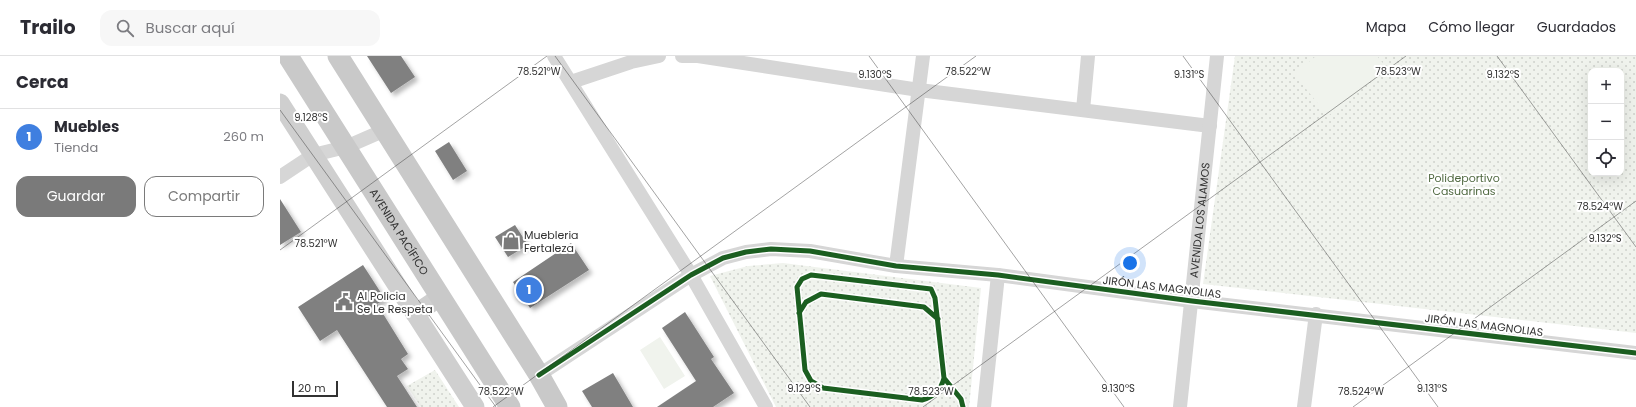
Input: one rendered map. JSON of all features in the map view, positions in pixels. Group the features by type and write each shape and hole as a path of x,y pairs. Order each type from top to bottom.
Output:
{"main road":[{"name":"AVENIDA PACÍFICO","path":"288,56 510,407"},
{"path":"338,56 539,375 557,407"}],"street":[{"path":"554,56 691,275 766,407"},
{"path":"571,82 631,62 659,56"},
{"path":"682,56 698,56 919,90 1210,126"},
{"path":"896,266 923,56"},
{"path":"1083,110 1088,56"},
{"name":"AVENIDA LOS ALAMOS","path":"1180,407 1217,56"},
{"path":"280,103 475,407"},
{"path":"280,177 313,155 346,147 385,130"},
{"name":"JIRÓN LAS MAGNOLIAS","path":"539,375 691,275 723,258 746,252 771,249 810,251 896,266 998,276 1192,301 1316,314 1636,353"},
{"path":"984,407 998,276"},
{"path":"415,314 440,296"},
{"path":"1304,407 1316,314"}],"green space":[{"name":"Polideportivo Casuarinas","path":"1235,56 1636,56 1636,333 1203,284"},
{"path":"1316,56 1377,56 1387,68 1328,116 1294,74"},
{"path":"783,263 981,288 969,407 776,407 710,276 748,266"},
{"path":"660,337 685,376 664,389 640,350"},
{"path":"435,370 459,407 421,407 407,386"}],"building":[{"path":"367,56 401,56 415,77 391,93"},
{"path":"449,142 467,171 453,180 435,151"},
{"path":"280,199 301,232 280,245"},
{"name":"Muebleria Fertaleza","path":"515,225 528,245 508,257 495,237"},
{"path":"571,243 589,270 530,308 513,282"},
{"path":"363,265 385,299 377,304 408,354 401,359 408,369 397,376 417,407 387,407 337,330 320,341 298,307"},
{"path":"685,312 714,357 711,359 734,393 713,407 657,407 696,381 662,328"},
{"path":"613,373 633,407 592,407 582,391"}],"cycle path":[{"path":"539,375 691,275 723,258 746,252 771,249 810,251 896,266 998,275 1192,301 1636,353"},
{"path":"944,378 941,386 936,392 930,397 922,400 823,388 811,381 805,370 797,287 802,279 811,275 931,289 935,298 944,378 961,399 963,407"},
{"path":"799,313 806,302 821,294 924,307 938,319"}],"place":[{"name":"Muebleria Fertaleza","path":"511,241"},
{"name":"Muebles","path":"529,290"},
{"name":"Al Policia Se Le Respeta","path":"344,302"}]}
